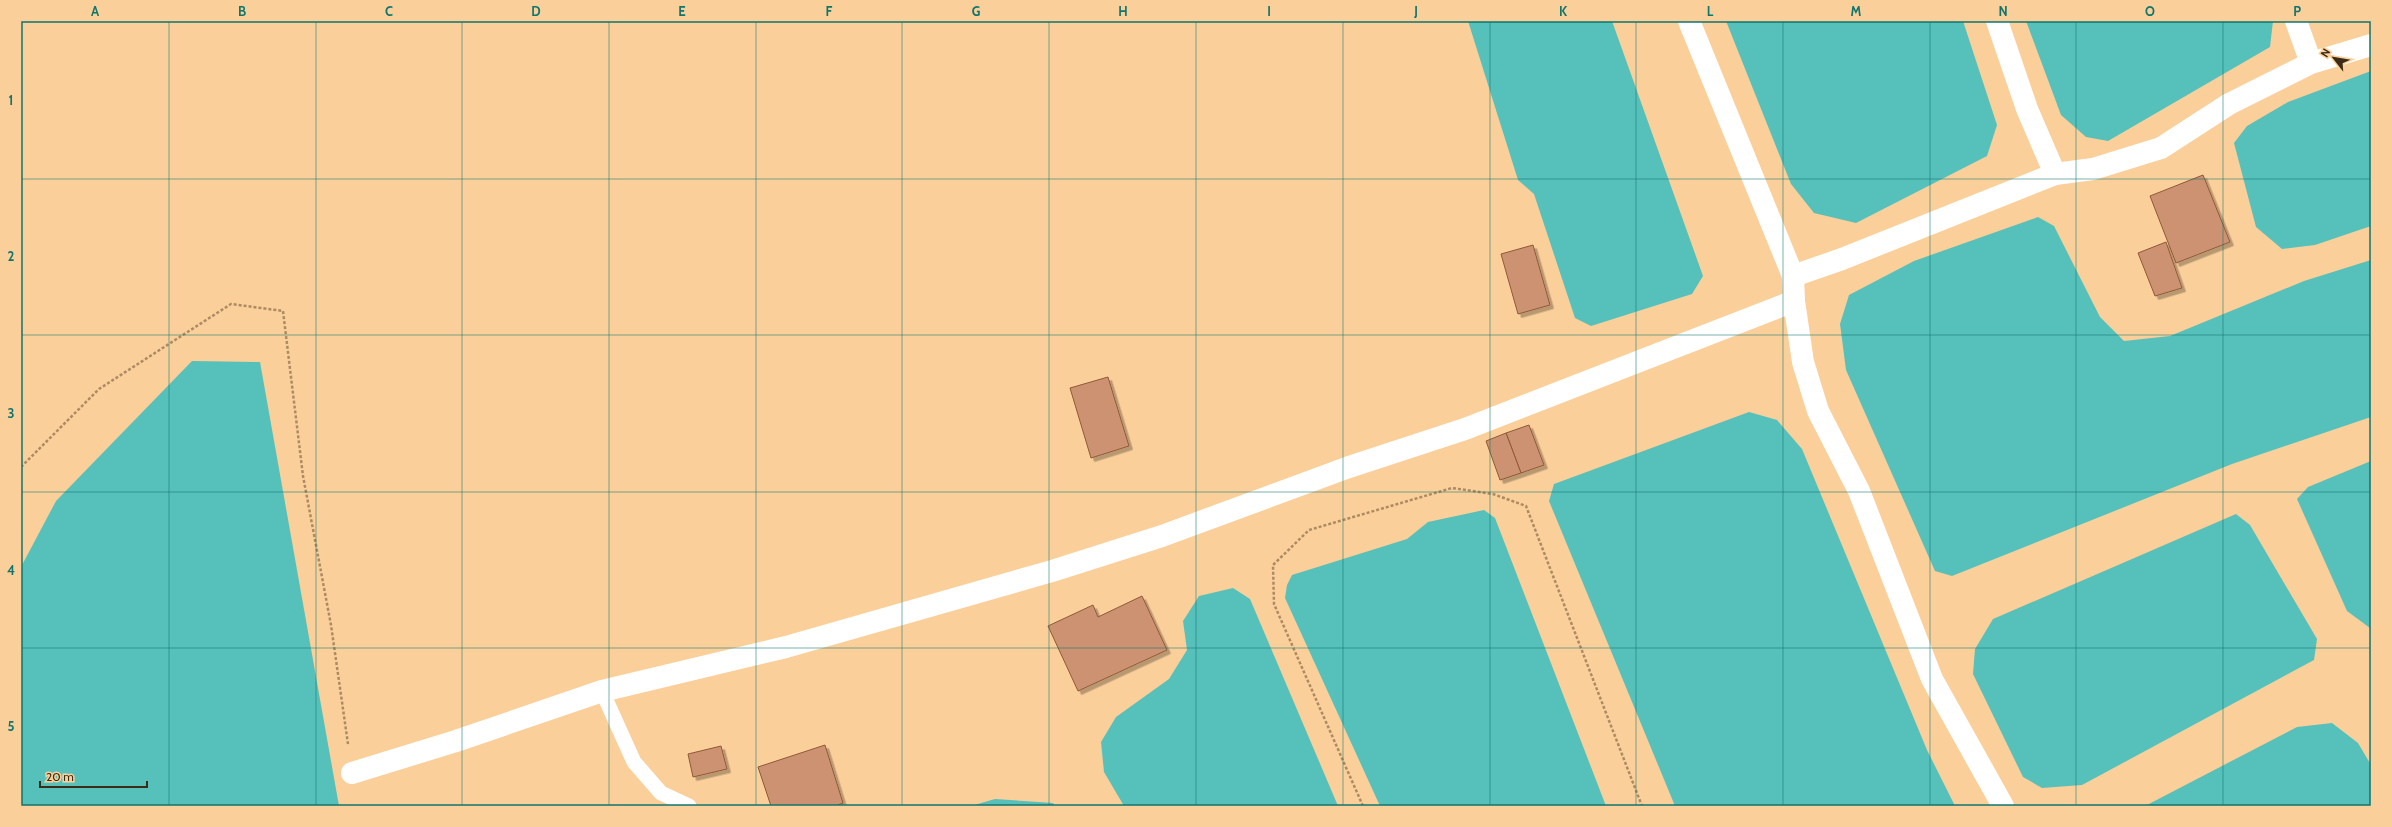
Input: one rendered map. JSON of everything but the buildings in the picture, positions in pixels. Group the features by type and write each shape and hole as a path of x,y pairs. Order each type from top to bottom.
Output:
{"street":[{"path":"1689,21 1793,276 1794,300 1803,362 1818,411 1859,491 1932,678 2003,806"},
{"path":"1997,21 2027,109 2054,174"},
{"path":"2296,21 2311,63"},
{"path":"1793,276 1842,259 2054,174 2093,169 2161,148 2229,104 2311,63 2371,45"},
{"path":"352,773 456,742 602,691 786,647 1052,571 1162,536 1349,467 1465,429 1794,300"}],"lane":[{"path":"602,691 634,762 661,793 689,806"}],"path":[{"path":"21,467 99,389 231,304 283,311 303,476 331,625 352,773"},
{"path":"1363,806 1274,604 1273,565 1309,530 1452,488 1493,494 1526,506 1642,806"}],"water":[{"path":"1468,21 1612,21 1703,276 1692,294 1591,326 1575,318 1534,194 1518,180"},
{"path":"1726,21 1963,21 1997,125 1987,156 1856,223 1814,213 1791,184"},
{"path":"2026,21 2273,21 2270,47 2108,141 2086,137 2061,115"},
{"path":"2371,71 2371,226 2315,245 2282,249 2256,227 2234,143 2247,126 2288,102"},
{"path":"2038,217 2054,226 2100,317 2124,341 2170,336 2304,281 2371,260 2371,417 2232,464 1952,576 1935,571 1846,370 1840,324 1849,295 1914,261"},
{"path":"192,361 260,362 339,806 21,806 21,567 56,501"},
{"path":"1749,412 1777,420 1802,449 1927,750 1955,806 1675,806 1549,501 1554,484"},
{"path":"2371,461 2370,628 2347,611 2297,499 2308,487"},
{"path":"1484,510 1495,518 1606,806 1380,806 1285,598 1287,585 1292,575 1407,539 1428,522"},
{"path":"2236,514 2250,525 2317,639 2314,660 2082,785 2042,788 2023,777 1973,674 1975,649 1993,619"},
{"path":"1233,588 1250,599 1338,806 1124,806 1104,772 1101,742 1116,717 1169,679 1187,650 1183,621 1199,596"},
{"path":"2332,723 2358,743 2371,765 2371,806 2145,806 2297,727"},
{"path":"995,799 1053,803 1055,806 971,806"}]}
